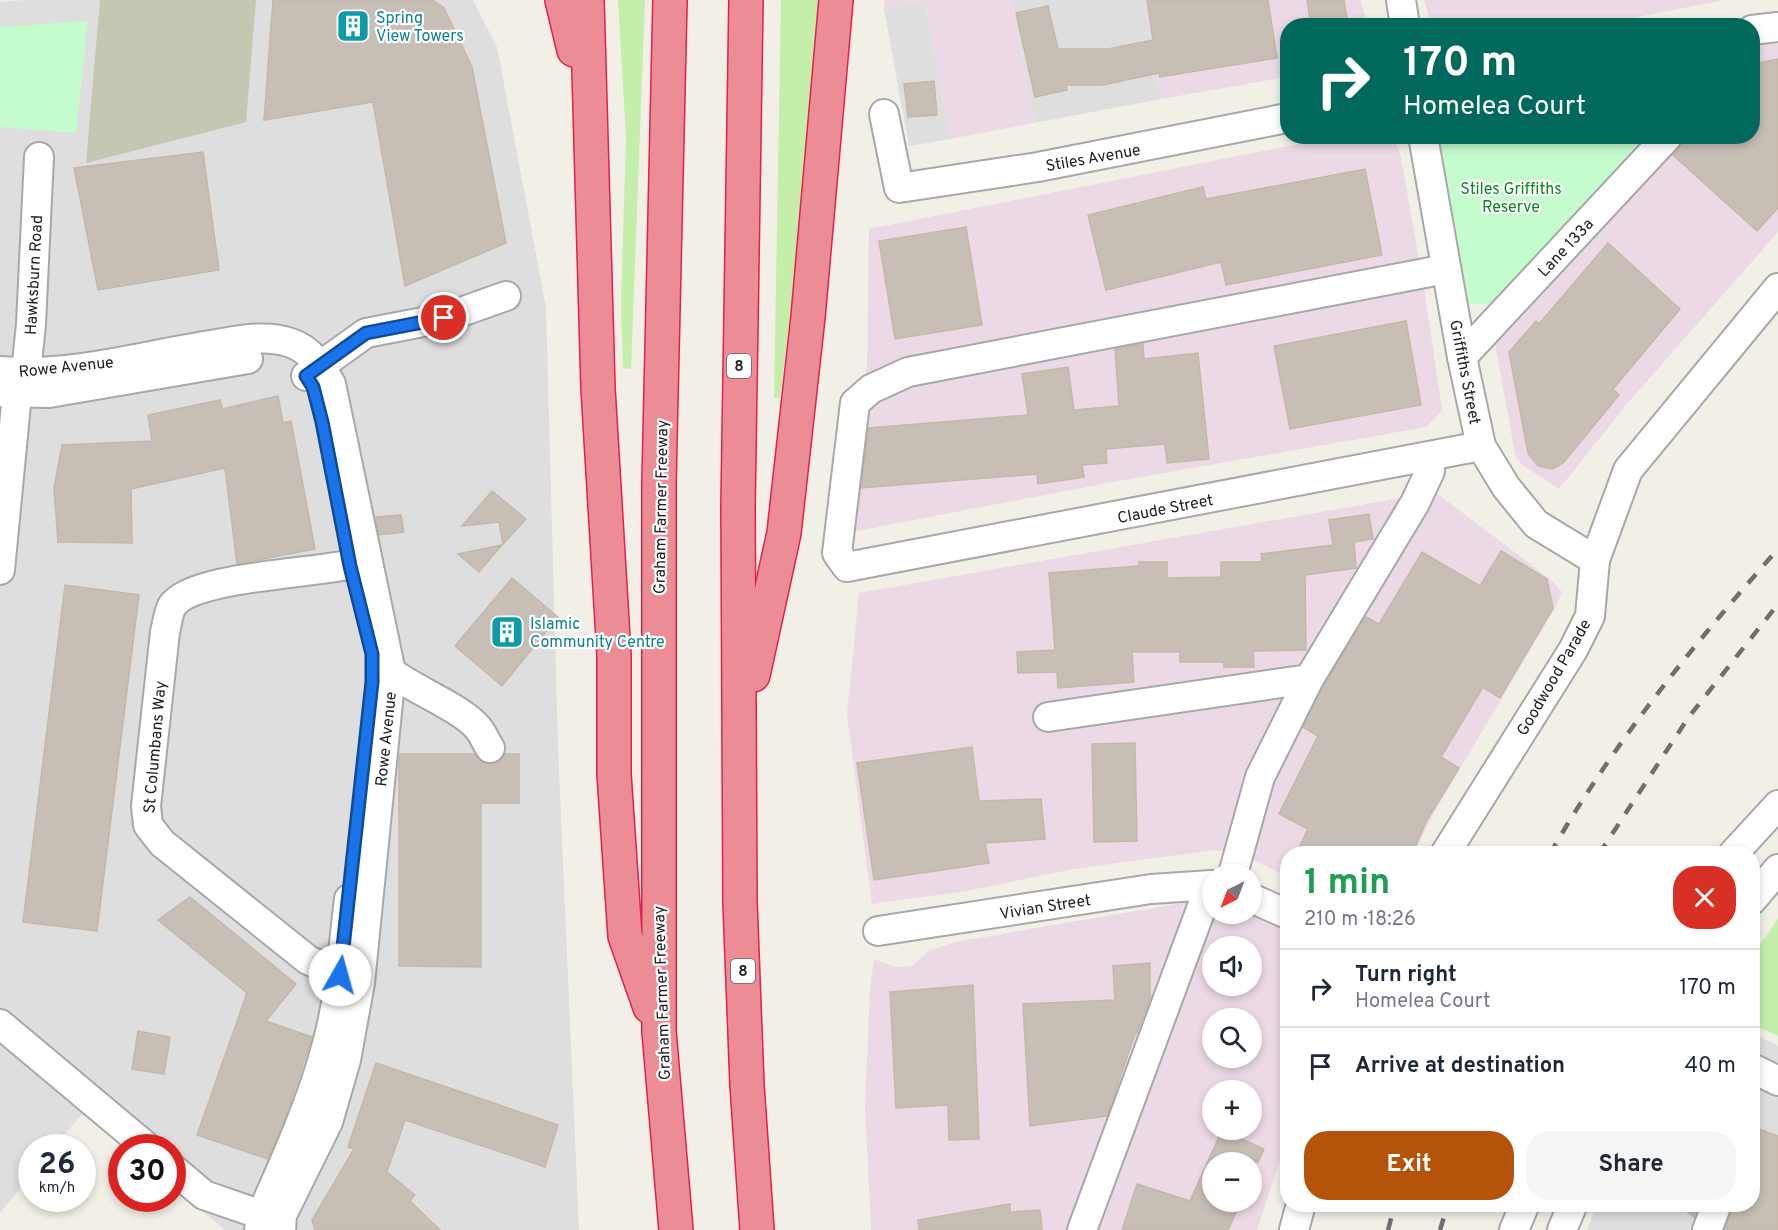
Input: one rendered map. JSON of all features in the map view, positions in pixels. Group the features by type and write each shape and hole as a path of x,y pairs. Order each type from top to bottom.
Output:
{"highway":[{"path":"562,0 590,118"},
{"path":"587,0 598,388 614,655 614,774 625,936 659,1031"},
{"name":"Graham Farmer Freeway","path":"670,0 659,482 659,1031 676,1230"},
{"name":"8","path":"746,0 738,485 741,925 747,1085 757,1230"},
{"path":"740,732 784,533 808,317 836,0"}],"street":[{"path":"1401,0 1404,18"},
{"path":"1760,29 1778,27"},
{"name":"Stiles Avenue","path":"884,114 899,188 919,187 1048,165 1280,119"},
{"name":"Griffiths Street","path":"1424,144 1462,357 1481,446 1506,487 1536,524 1595,560"},
{"name":"Lane 133a","path":"1462,357 1661,144"},
{"name":"Hawksburn Road","path":"0,570 11,383 31,324 39,157"},
{"name":"Claude Street","path":"1446,269 908,372 872,389 855,403 837,553 848,567 1430,458 1481,446"},
{"name":"Goodwood Parade","path":"1450,846 1577,642 1590,616 1595,560 1628,470 1778,288"},
{"path":"313,370 366,333 444,318 506,296"},
{"name":"Rowe Avenue","path":"11,383 49,393 272,355 286,358 313,370 331,384 372,654 346,1060 327,1122 270,1224"},
{"path":"1225,864 1260,777 1309,679 1415,503 1430,471 1430,458"},
{"name":"Rowe Avenue","path":"350,979 392,672 358,564"},
{"name":"St Columbans Way","path":"350,979 308,960 162,843 148,825 146,806 165,633 172,606 190,591 264,576 358,564"},
{"path":"392,672 410,686 478,728 490,748"},
{"path":"1048,717 1309,679"},
{"path":"1740,846 1778,805"},
{"path":"1760,890 1778,869"},
{"name":"Vivian Street","path":"878,931 1202,883"},
{"path":"1262,903 1280,911"},
{"path":"1082,1230 1202,922"},
{"path":"0,1024 131,1134"},
{"path":"1760,1072 1778,1081"},
{"path":"186,1180 204,1195 270,1224"},
{"path":"1294,1230 1299,1212"},
{"path":"1514,1230 1522,1212"},
{"path":"1563,1230 1570,1212"},
{"path":"1707,1230 1714,1212"}],"shaded area":[{"path":"24,0 473,0 497,47 546,307 558,747 579,1230 225,1230 186,1198 186,1134 108,1134 82,1114 65,1134 18,1134 18,1191 0,1213 0,2"},
{"path":"100,0 256,0 246,122 86,163"},
{"path":"885,0 1012,0 1034,123 950,139 925,1 884,9"},
{"path":"1012,0 1143,0 1161,99 1034,123"},
{"path":"1143,0 1361,0 1365,18 1280,18 1280,78 1161,99"},
{"path":"1424,0 1724,0 1632,18 1429,18"},
{"path":"925,1 950,139 909,146 884,9"},
{"path":"1778,37 1778,232 1627,404 1559,489 1521,464 1515,454 1495,342 1667,144 1760,144 1760,40"},
{"path":"1299,144 1396,144 1400,153 1423,280 1442,411 1426,427 1107,483 846,533 857,418 867,366 869,229"},
{"path":"1435,492 1550,579 1562,592 1554,610 1434,813 1418,846 1280,846 1280,873 1246,856 1214,850 1074,869 966,891 872,904 847,715 859,593"},
{"path":"1200,900 1202,924 1262,924 1262,920 1280,929 1280,1160 1257,1230 871,1230 865,1105 870,989 874,959 895,967 912,966 929,951 955,942"},
{"path":"1760,1037 1778,1046 1778,1230 1587,1230 1594,1212 1760,1212"}],"green space":[{"path":"618,0 645,0 631,369 623,368 621,306 626,137"},
{"path":"781,0 828,0 780,398 774,398"},
{"path":"88,21 76,133 0,127 0,27"},
{"name":"Stiles Griffiths Reserve","path":"1440,144 1638,144 1504,295 1492,302 1469,304"},
{"path":"1778,919 1778,1036 1760,1028 1760,945"}],"building":[{"path":"273,0 433,0 444,8 472,67 506,243 405,286 373,102 264,120"},
{"path":"1147,0 1268,0 1277,58 1160,77 1159,73 1103,85 1066,85 1067,90 1035,97 1016,13 1048,6 1058,49 1108,49 1153,40"},
{"path":"1307,0 1344,0 1347,18 1310,18"},
{"path":"1778,59 1778,208 1757,231 1673,155 1681,144 1760,144 1760,62"},
{"path":"934,81 937,115 908,117 904,84"},
{"path":"203,152 219,270 98,290 74,168"},
{"path":"1365,169 1382,255 1226,285 1221,262 1106,290 1088,215 1203,187 1206,199"},
{"path":"966,227 982,325 895,339 879,241"},
{"path":"1608,243 1680,309 1613,389 1619,395 1563,463 1553,469 1538,466 1528,453 1509,352 1536,321 1539,324"},
{"path":"1406,321 1421,405 1290,429 1274,346"},
{"path":"1143,344 1144,359 1198,353 1209,459 1167,463 1165,444 1106,449 1107,463 1082,465 1084,477 1038,484 1037,474 861,488 869,428 1028,415 1022,374 1068,367 1074,410 1119,406 1115,349"},
{"path":"278,396 283,423 291,421 315,549 237,564 225,468 131,489 132,543 58,542 54,488 62,445 152,441 148,415 220,400 222,409"},
{"path":"492,491 526,519 503,544 499,522 462,526"},
{"path":"1369,514 1373,539 1354,542 1356,568 1305,575 1306,650 1253,651 1254,667 1224,667 1224,662 1180,662 1180,652 1132,652 1134,682 1058,688 1057,672 1018,673 1017,652 1055,650 1049,573 1139,566 1139,562 1167,562 1167,578 1221,577 1221,562 1262,562 1261,554 1333,545 1329,520"},
{"path":"401,515 404,532 379,535 376,517"},
{"path":"502,545 479,572 458,554"},
{"path":"1501,551 1547,579 1553,608 1500,698 1483,687 1441,757 1459,768 1427,820 1416,846 1300,846 1308,829 1279,814 1318,736 1303,727 1323,687 1366,617 1379,624 1422,552 1480,586"},
{"name":"Islamic Community Centre","path":"512,578 558,617 502,686 455,646"},
{"path":"65,585 139,595 97,931 23,922"},
{"path":"1135,743 1137,841 1094,842 1092,744"},
{"path":"972,747 979,801 1041,799 1045,839 985,843 989,863 874,880 857,763"},
{"path":"399,754 474,754 482,762 490,764 499,762 505,754 519,754 519,803 481,803 481,967 399,966"},
{"path":"190,897 296,984 266,1021 312,1037 290,1104 268,1159 197,1135 247,993 158,920"},
{"path":"1150,963 1150,998 1107,1116 1030,1126 1023,1004 1115,1000 1113,966"},
{"path":"973,985 979,1139 949,1140 948,1105 896,1108 890,992"},
{"path":"138,1031 170,1037 164,1074 132,1069"},
{"path":"376,1063 558,1125 545,1167 405,1120 387,1172 415,1195 410,1201 440,1230 315,1230 312,1220 354,1149 348,1147"},
{"path":"1760,1129 1778,1136 1778,1230 1725,1230 1731,1212 1760,1212"},
{"path":"1217,1140 1244,1140 1264,1149 1262,1153 1212,1152"},
{"path":"1202,1174 1202,1212 1236,1212 1228,1230 1122,1230 1137,1184 1190,1201"},
{"path":"1010,1204 1010,1212 1040,1210 1042,1230 919,1230 918,1220"}],"railway":[{"path":"1555,846 1600,773 1656,696 1778,549"},
{"path":"1604,846 1688,718 1778,604"},
{"path":"1388,1230 1393,1212"},
{"path":"1440,1230 1446,1212"}],"place":[{"name":"Spring View Towers","path":"353,26"},
{"name":"Islamic Community Centre","path":"507,632"}],"route":[{"path":"340,975 372,682 372,654 350,566 322,422 313,387 306,376 366,333 444,318"}]}
